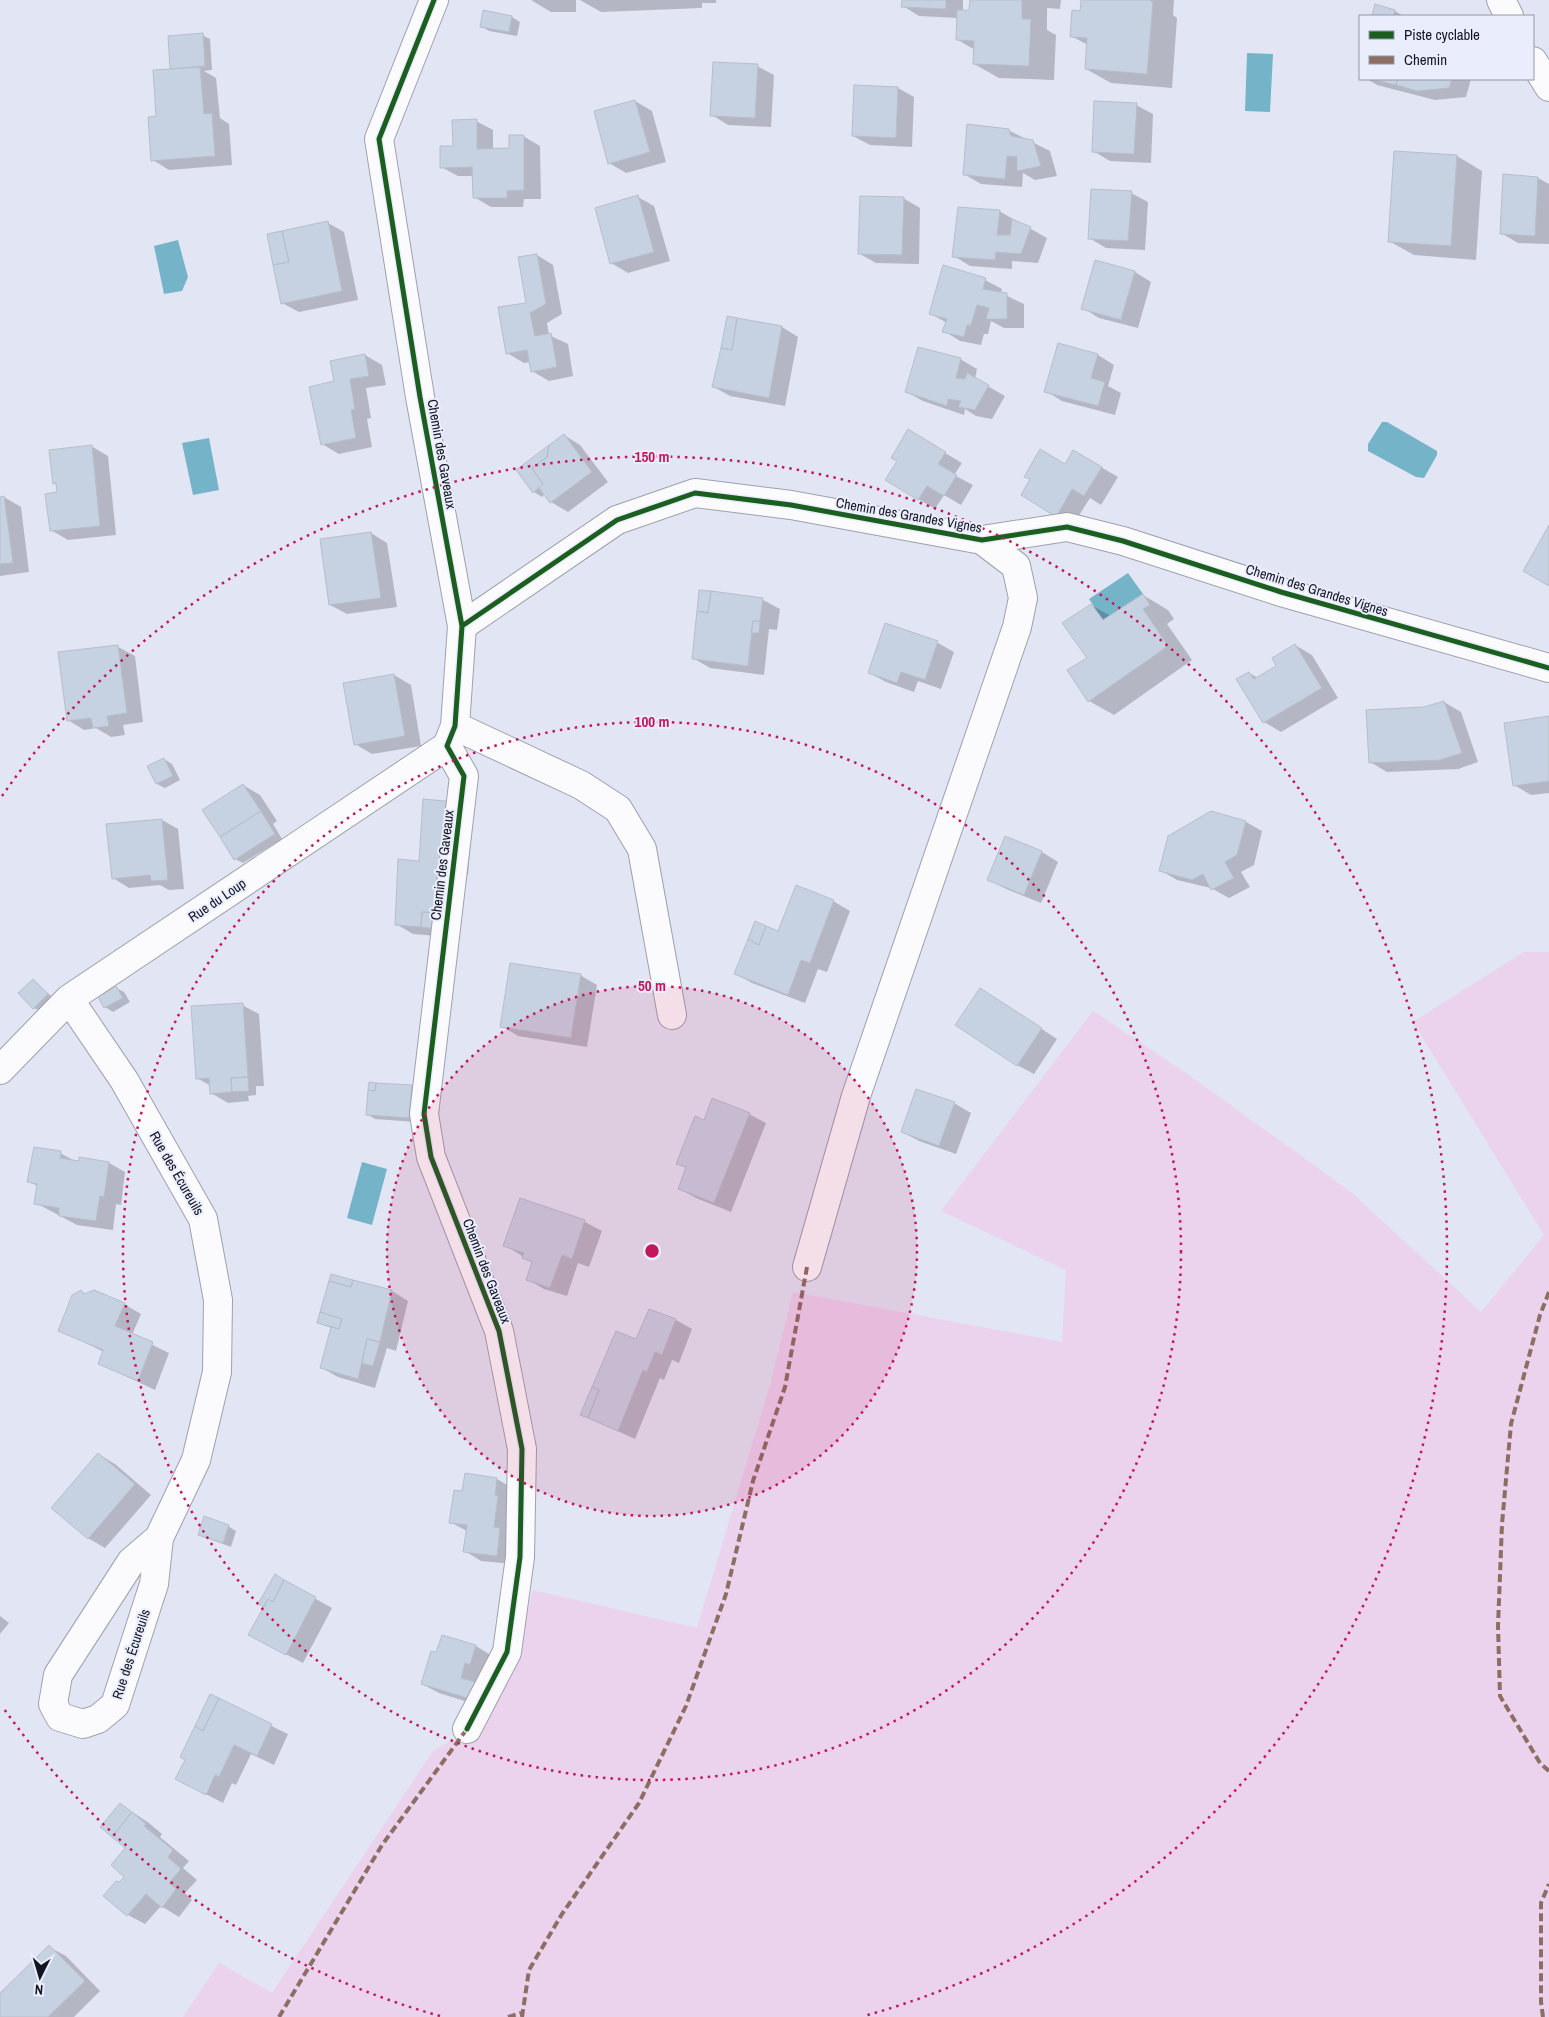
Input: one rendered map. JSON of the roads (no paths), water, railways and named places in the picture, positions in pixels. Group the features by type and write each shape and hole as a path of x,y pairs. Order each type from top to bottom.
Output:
{"street":[{"name":"Chemin des Gaveaux","path":"434,0 379,139 420,397 462,626 451,736 464,776 424,1114 431,1157 499,1332 522,1449 520,1557 507,1652 467,1729"},
{"path":"1501,0 1508,15"},
{"path":"1534,63 1549,86"},
{"name":"Chemin des Grandes Vignes","path":"462,626 617,520 696,493 791,505 982,540 1068,527 1123,541 1281,592 1549,668"},
{"path":"807,1267 856,1096 1016,627 1023,598 1016,566 982,540"},
{"path":"451,736 581,785 618,810 642,849 672,1016"},
{"name":"Rue du Loup","path":"0,1070 69,999 451,736"},
{"name":"Rue des Écureuils","path":"69,999 124,1080 203,1219 218,1300 217,1372 196,1460 159,1538 154,1584 115,1705 98,1719 83,1724 60,1717 53,1704 58,1676 131,1562 159,1538"}],"water":[{"path":"1247,53 1273,54 1270,112 1245,111"},
{"path":"178,240 188,277 182,291 164,294 154,246"},
{"path":"1382,422 1387,422 1437,451 1437,455 1424,478 1416,477 1368,451 1368,444"},
{"path":"209,438 219,490 193,495 182,443"},
{"path":"1128,573 1143,594 1103,620 1089,599"},
{"path":"362,1162 387,1169 372,1225 347,1218"}]}
